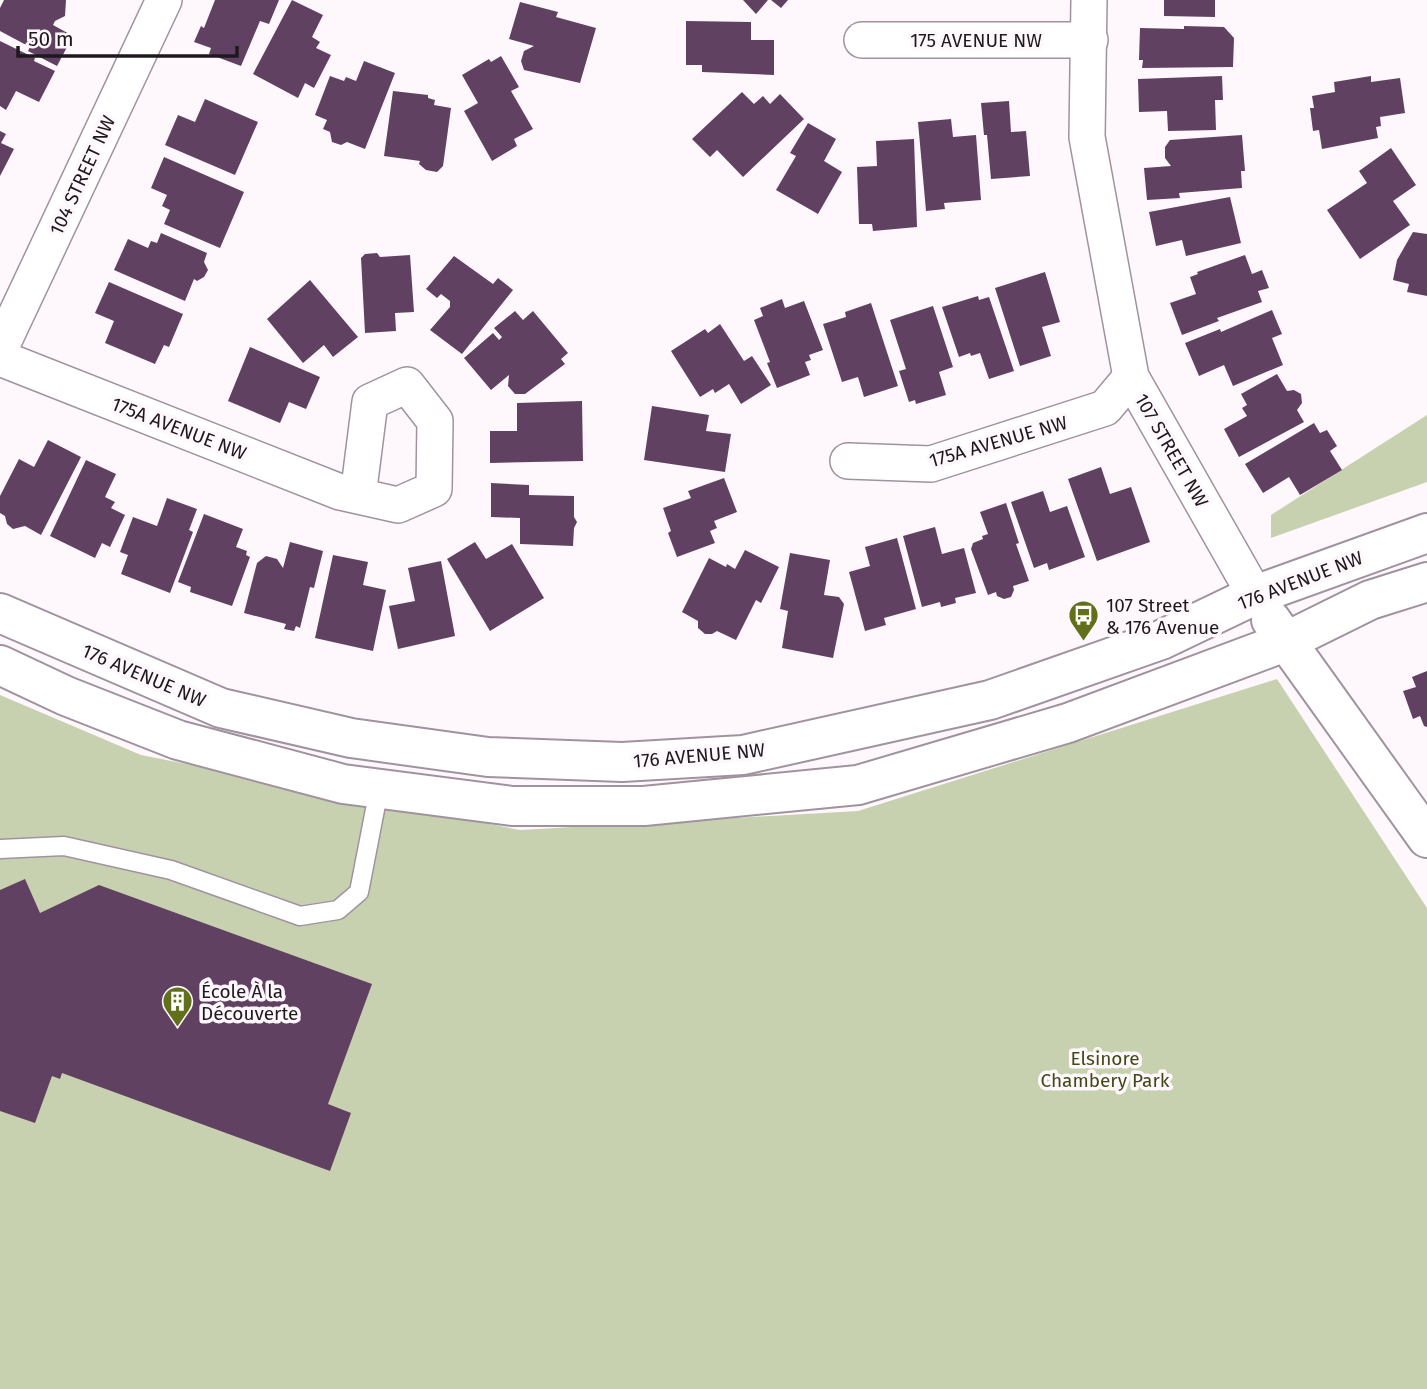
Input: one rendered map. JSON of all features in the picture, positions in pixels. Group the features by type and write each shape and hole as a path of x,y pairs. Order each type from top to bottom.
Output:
{"street":[{"name":"104 STREET NW","path":"0,349 164,0"},
{"name":"107 STREET NW","path":"1089,0 1087,137 1131,377 1255,595 1285,642 1427,838"},
{"name":"175 AVENUE NW","path":"862,40 1090,40"},
{"name":"175A AVENUE NW","path":"0,358 340,492 358,496"},
{"name":"175A AVENUE NW","path":"848,461 931,464 1105,408 1131,377"},
{"name":"176 AVENUE NW","path":"0,613 220,708 351,738 488,757 622,762 744,755 990,700 1161,640 1255,595 1427,533"},
{"path":"0,665 66,696 178,740 343,784 512,806 644,807 858,785 1068,723 1285,642 1370,600 1427,582"}],"lane":[{"path":"0,849 64,846 171,870 300,916 338,910 359,892 379,789"}],"green space":[{"path":"1427,415 1427,482 1271,538 1271,515"},
{"name":"Elsinore Chambery Park","path":"1277,679 1427,908 1427,1389 0,1389 0,695 141,755 520,830 858,811"}],"building":[{"path":"4,0 66,0 65,16 53,25 73,36 57,66 28,51 30,47 0,31 0,8"},
{"path":"215,0 279,0 269,24 260,21 241,66 209,54 211,48 194,42 201,26 204,28"},
{"path":"292,0 323,15 312,37 320,42 316,48 331,55 314,88 305,83 298,98 253,74"},
{"path":"743,0 768,0 756,14"},
{"path":"771,0 788,0 781,8"},
{"path":"1164,0 1215,0 1215,17 1164,16"},
{"path":"520,2 558,12 556,17 596,28 580,83 524,70 521,61 524,51 534,46 509,39"},
{"path":"686,21 751,22 751,40 774,40 774,75 702,72 702,65 686,65"},
{"path":"1184,26 1224,27 1234,38 1233,67 1142,68 1143,60 1139,60 1140,28 1184,29"},
{"path":"0,41 55,71 39,102 16,91 6,110 0,106"},
{"path":"501,56 519,87 511,91 533,129 514,139 517,146 492,161 464,111 478,103 462,75 489,59 491,62"},
{"path":"364,61 395,73 365,149 347,142 341,145 332,142 330,132 323,129 327,120 315,115 330,76 344,81 346,77 356,81"},
{"path":"1222,76 1223,100 1215,100 1216,130 1168,131 1167,111 1139,112 1138,79"},
{"path":"1371,76 1371,82 1400,78 1405,113 1380,117 1381,126 1376,127 1378,138 1322,149 1319,130 1313,131 1310,108 1314,108 1312,96 1335,92 1334,82"},
{"path":"393,91 428,95 428,98 435,100 434,105 451,108 443,166 437,172 426,170 419,164 420,161 384,156"},
{"path":"742,92 754,104 763,96 770,104 780,94 804,119 743,177 717,150 710,157 692,139"},
{"path":"205,99 258,122 235,175 165,145 178,115 195,122"},
{"path":"1009,101 1011,132 1026,131 1030,176 991,179 981,103"},
{"path":"951,119 953,137 976,135 981,200 944,203 945,209 926,211 918,122"},
{"path":"808,123 836,139 824,161 842,172 818,214 776,190 796,156 790,153"},
{"path":"0,131 6,134 1,143 14,149 0,176"},
{"path":"1242,135 1245,171 1241,171 1242,188 1179,193 1180,198 1147,200 1144,168 1171,166 1165,158 1165,147 1170,140"},
{"path":"914,139 917,227 873,231 872,224 859,224 857,167 877,166 876,141"},
{"path":"1391,148 1416,185 1393,201 1410,225 1360,259 1327,210 1367,183 1359,171"},
{"path":"164,157 244,192 220,248 164,224 170,210 162,206 167,195 151,188"},
{"path":"1230,197 1241,243 1186,256 1182,240 1156,246 1149,212"},
{"path":"1413,232 1427,234 1427,296 1407,292 1409,284 1393,280 1397,260"},
{"path":"161,233 207,253 204,262 208,270 204,277 197,281 194,279 185,301 114,270 128,239 148,248 151,241 157,243"},
{"path":"377,253 380,257 410,255 414,312 395,313 396,331 365,333 361,258 365,254"},
{"path":"1245,255 1252,274 1262,270 1269,288 1258,291 1262,302 1217,318 1219,321 1182,335 1170,303 1196,294 1190,277"},
{"path":"454,256 493,284 498,278 513,290 462,354 430,330 450,307 450,301 441,294 437,298 426,289"},
{"path":"1045,272 1060,322 1042,327 1051,356 1020,366 995,288"},
{"path":"310,280 358,337 333,357 324,345 303,363 267,319"},
{"path":"109,282 183,314 169,347 164,345 155,364 105,343 114,321 95,313"},
{"path":"978,296 979,300 989,297 1014,371 989,379 980,353 959,357 942,307"},
{"path":"782,299 785,308 804,301 823,350 809,355 811,360 805,362 810,375 777,388 754,320 763,316 760,308"},
{"path":"871,303 898,386 864,397 858,377 842,382 823,324 846,317 845,312"},
{"path":"933,306 953,367 939,372 946,395 916,404 915,400 909,402 899,371 906,369 890,320"},
{"path":"1272,310 1282,334 1272,338 1283,365 1233,386 1224,365 1199,376 1185,343 1220,329 1221,332"},
{"path":"515,311 523,320 533,311 568,353 561,359 565,364 525,394 515,394 508,386 509,375 491,390 464,358 493,333 499,340 502,337 494,328"},
{"path":"720,324 744,361 752,356 771,385 741,404 729,384 715,393 713,389 700,397 671,351 705,329 708,333"},
{"path":"250,347 320,377 306,409 289,402 280,423 228,401"},
{"path":"1277,374 1287,391 1294,390 1301,394 1302,403 1297,410 1304,422 1239,457 1224,429 1247,416 1242,408 1247,405 1241,394"},
{"path":"582,401 583,461 490,463 490,431 517,431 517,403"},
{"path":"652,406 709,415 706,431 731,434 725,472 644,460"},
{"path":"1314,423 1320,433 1327,430 1337,446 1330,451 1342,470 1300,495 1289,477 1263,493 1245,464"},
{"path":"48,440 81,457 41,535 25,526 13,529 0,513 0,496 19,459 34,467"},
{"path":"86,460 116,474 105,497 115,502 111,508 125,515 110,547 102,543 95,558 50,536"},
{"path":"1101,467 1110,494 1131,487 1150,542 1097,561 1068,479"},
{"path":"724,478 737,512 714,521 717,528 710,531 715,543 677,557 663,508 691,498 688,491"},
{"path":"491,483 529,485 529,495 574,496 574,517 577,522 573,546 520,544 520,518 491,517"},
{"path":"1043,491 1050,512 1067,506 1085,557 1049,570 1047,563 1034,568 1011,502"},
{"path":"167,498 197,509 189,530 193,532 170,593 121,574 128,555 120,552 133,517 157,526"},
{"path":"1006,503 1029,581 1013,586 1011,597 1004,599 997,596 996,592 988,595 971,549 973,543 988,534 980,512"},
{"path":"204,514 243,529 236,547 247,551 246,555 250,557 232,606 190,592 191,587 178,582"},
{"path":"935,527 942,554 964,548 976,593 955,598 956,603 941,607 940,602 922,607 903,536"},
{"path":"897,538 916,609 884,618 886,625 865,631 849,572 870,566 865,547"},
{"path":"290,542 323,551 314,588 310,587 300,628 296,626 294,631 284,629 286,624 244,613 257,563 266,556 277,559 283,568"},
{"path":"475,542 486,559 512,544 544,598 490,631 447,559"},
{"path":"745,550 779,567 761,603 756,600 736,640 717,631 705,634 698,628 698,621 682,612 709,558 735,569"},
{"path":"790,553 830,560 824,595 839,597 844,604 833,658 782,648 788,611 780,609"},
{"path":"333,555 368,562 363,585 386,590 373,651 315,638"},
{"path":"441,561 455,636 398,649 389,606 415,601 408,568"},
{"path":"1427,671 1427,727 1420,716 1413,719 1403,691 1416,687 1412,677"},
{"name":"École À la Découverte","path":"25,879 40,913 99,885 372,984 328,1104 351,1113 330,1171 62,1073 60,1079 52,1076 35,1123 0,1111 0,890"}],"place":[{"name":"107 Street & 176 Avenue","path":"1083,643"},
{"name":"École À la Découverte","path":"178,1029"}]}
